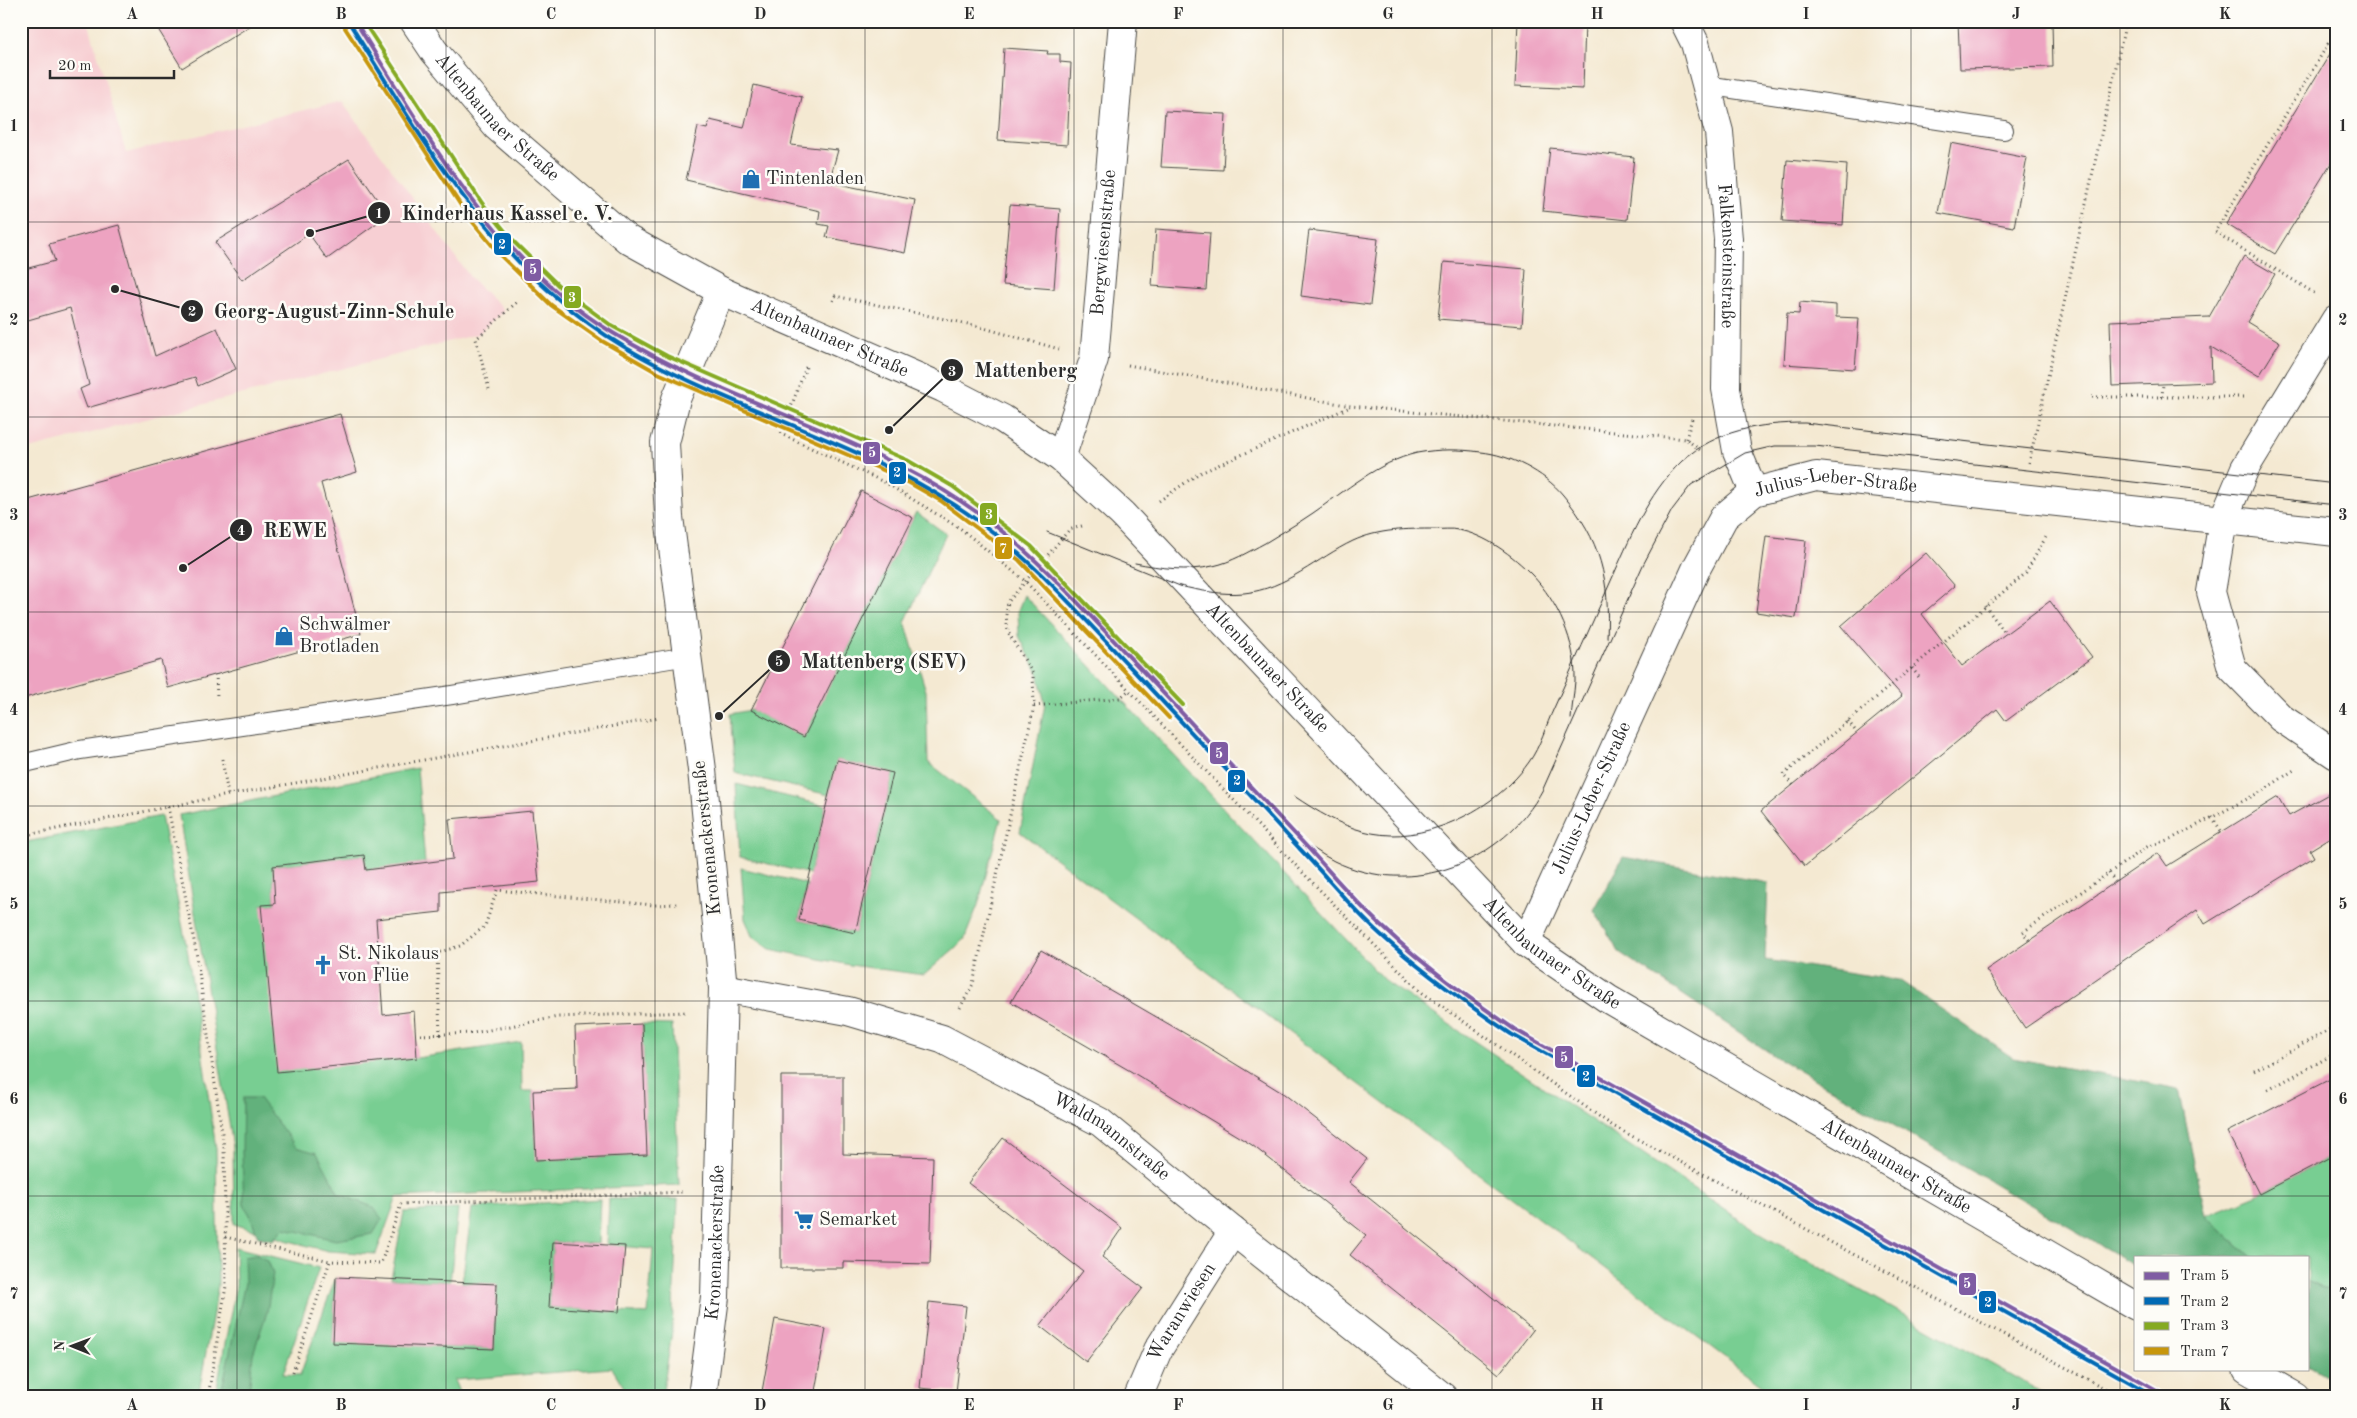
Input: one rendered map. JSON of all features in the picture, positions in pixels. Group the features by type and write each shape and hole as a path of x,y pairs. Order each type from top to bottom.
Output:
{"street":[{"name":"Altenbaunaer Straße","path":"414,21 434,51 497,127 627,239 721,291 942,388 1004,419 1061,458 1122,514 1526,942 1608,999 2134,1305"},
{"name":"Bergwiesenstraße","path":"1061,458 1094,359 1123,21"},
{"name":"Falkensteinstraße","path":"1684,21 1695,43 1719,132 1728,239 1726,389 1737,451 1754,492"},
{"name":"Kronenackerstraße","path":"702,1397 714,1297 723,1000 688,656 670,517 664,443 676,399 721,291"},
{"path":"2336,319 2245,468 2223,520 2211,592 2232,668 2281,718 2336,755"},
{"name":"Julius-Leber-Straße","path":"1526,942 1697,567 1724,516 1754,492 1816,476 2336,532"},
{"name":"Waldmannstraße","path":"723,1000 848,1011 942,1038 1100,1122 1233,1231 1443,1397"},
{"name":"Waranwiesen","path":"1138,1397 1158,1350 1233,1231"},
{"path":"2249,1370 2296,1397"}],"lane":[{"path":"1706,85 2004,130"},
{"path":"21,764 80,750 452,695 688,656"}],"path":[{"path":"2022,498 2126,21"},
{"path":"2320,296 2215,232 2328,44 2336,49"},
{"path":"2300,91 2305,94"},
{"path":"2248,177 2253,180"},
{"path":"835,296 973,325 1094,359 1351,406 1686,439 1706,454"},
{"path":"489,389 476,339 517,302"},
{"path":"2162,397 2163,384"},
{"path":"2092,397 2259,397 2284,404"},
{"path":"942,1038 973,984 1034,706 1033,674 1008,632 1006,615 1008,602 1069,530 1158,502 1198,474 1351,406"},
{"path":"781,434 886,483 961,529 1025,581 1306,876 1420,991 1613,1126 2121,1397"},
{"path":"1793,785 1784,775 2025,574 2062,503"},
{"path":"1985,606 2006,634"},
{"path":"1912,668 1920,680"},
{"path":"1034,706 1120,698 1128,691"},
{"path":"21,836 168,807 647,720 694,714"},
{"path":"1848,721 1857,732"},
{"path":"2029,940 2023,932 2147,847 2173,838 2264,790 2294,770 2313,739"},
{"path":"168,807 196,951 224,1147 226,1286 208,1397"},
{"path":"2212,817 2222,832"},
{"path":"2109,873 2115,882"},
{"path":"440,1034 437,953 460,946 485,926 497,890 653,905 714,902"},
{"path":"420,1036 472,1033 558,1017 723,1000"},
{"path":"2254,1070 2336,1026"},
{"path":"2268,1090 2336,1053"},
{"path":"225,1237 330,1260 382,1263 401,1204 604,1194 718,1192"},
{"path":"292,1372 330,1260"}],"shaded area":[{"path":"21,21 88,21 126,153 342,101 470,277 504,311 478,334 21,451"}],"green space":[{"path":"916,512 946,534 905,622 926,691 928,762 1001,819 978,905 964,940 924,975 850,965 770,949 752,936 745,919 741,868 807,884 799,920 855,933 893,773 837,760 829,795 735,773 730,714 751,710 804,736"},
{"path":"1024,595 1385,981 1764,1236 2050,1397 1778,1397 1020,832 1045,704 1038,673 1019,636 1018,610"},
{"path":"417,768 425,863 366,870 364,855 273,866 275,904 261,905 417,1058 521,1042 522,1091 533,1091 536,1160 646,1155 642,1024 672,1025 679,1185 397,1197 376,1254 328,1251 234,1224 233,1147 179,815"},
{"path":"736,784 826,806 810,874 740,857"},
{"path":"161,816 188,954 216,1149 218,1285 198,1397 21,1397 21,843"},
{"path":"1623,857 1768,883 1765,960 1899,980 2013,1058 2179,1089 2205,1216 2250,1256 2134,1256 2134,1265 1776,1057 1619,952 1594,910"},
{"path":"243,1098 259,1098 296,1147 317,1153 339,1194 373,1207 382,1219 373,1234 336,1240 284,1228 273,1240 258,1237 244,1205 242,1152"},
{"path":"2336,1154 2336,1284 2332,1290 2310,1284 2310,1256 2250,1256 2205,1216 2259,1194"},
{"path":"600,1199 598,1244 553,1242 549,1307 648,1314 653,1249 607,1245 609,1199 678,1199 672,1332 662,1397 630,1397 612,1368 454,1380 461,1397 215,1397 236,1285 235,1247 319,1268 283,1374 300,1375 336,1277 333,1342 494,1349 497,1284 462,1283 472,1208"},
{"path":"458,1209 450,1282 391,1279 404,1212"},
{"path":"257,1255 268,1261 273,1273 267,1312 253,1354 249,1392 247,1397 220,1397 245,1283 244,1257"},
{"path":"2310,1284 2332,1290 2336,1284 2336,1381 2310,1366"}],"building":[{"path":"153,21 258,21 182,68"},
{"path":"1518,21 1585,21 1583,89 1515,86"},
{"path":"1958,21 2052,21 2053,67 1960,69"},
{"path":"2336,44 2336,155 2275,254 2226,224"},
{"path":"1004,48 1048,51 1047,54 1060,54 1060,62 1071,63 1067,145 998,140"},
{"path":"754,85 802,97 791,145 838,150 829,182 915,200 905,253 826,237 829,226 818,224 820,211 686,180 698,127 707,129 710,120 744,128"},
{"path":"1165,111 1226,114 1223,170 1161,167"},
{"path":"1951,143 2027,158 2014,227 1938,213"},
{"path":"1550,148 1634,157 1627,220 1543,211"},
{"path":"349,159 388,215 327,259 309,234 242,280 215,242"},
{"path":"1787,160 1847,165 1843,225 1782,221"},
{"path":"1010,205 1060,209 1054,289 1003,285"},
{"path":"119,225 155,356 217,328 236,369 198,386 195,377 87,408 80,389 89,385 70,308 21,322 21,270 55,261 49,244"},
{"path":"1156,229 1210,233 1206,290 1152,286"},
{"path":"1309,230 1378,239 1370,305 1301,296"},
{"path":"2244,256 2275,274 2247,322 2280,342 2259,376 2211,347 2212,382 2112,386 2110,321 2209,317"},
{"path":"1444,262 1526,269 1522,326 1438,319"},
{"path":"1800,302 1836,305 1836,317 1859,318 1855,369 1784,364 1787,313 1799,314"},
{"path":"340,414 357,472 321,483 361,634 168,688 161,660 21,699 21,502"},
{"path":"861,491 913,518 804,737 751,710"},
{"path":"1766,536 1806,541 1796,618 1756,612"},
{"path":"1926,553 1955,586 1922,614 1962,666 2050,601 2092,657 2006,721 1997,709 1805,866 1761,811 1902,696 1841,626"},
{"path":"837,760 893,773 855,933 799,920"},
{"path":"2336,790 2336,834 2310,850 2314,857 2205,924 2197,910 2025,1028 1986,970 2158,853 2167,866 2278,797 2289,816"},
{"name":"St. Nikolaus von Flüe","path":"532,811 539,882 441,892 441,912 376,919 383,1015 414,1011 417,1058 277,1072 261,905 275,904 273,866 364,855 366,870 453,859 449,819"},
{"path":"1041,950 1203,1044 1284,1094 1367,1159 1349,1182 1533,1330 1499,1374 1350,1255 1366,1235 1252,1145 1132,1072 1011,1002"},
{"path":"642,1024 647,1155 536,1160 533,1091 577,1089 575,1027"},
{"path":"781,1076 843,1076 843,1154 933,1157 930,1264 843,1262 843,1268 781,1268"},
{"path":"2336,1076 2336,1154 2259,1194 2227,1132"},
{"path":"1003,1138 1122,1228 1102,1257 1143,1288 1086,1362 1040,1326 1083,1271 968,1183"},
{"path":"553,1242 625,1246 619,1312 549,1307"},
{"path":"336,1277 497,1284 494,1349 333,1343"},
{"path":"929,1302 966,1306 956,1392 920,1388"},
{"path":"775,1319 826,1329 814,1397 761,1397"}],"tram line":[{"name":"5","path":"355,21 409,107 466,192 498,232 533,270 571,304 613,333 662,360 713,384 865,449 915,474 963,503 1009,537 1059,583 1090,615 1364,909 1399,942 1447,981 1514,1029 2169,1397"},
{"name":"3","path":"363,21 482,203 514,242 563,290 612,326 667,356 907,460 952,486 1031,546 1183,705"},
{"name":"2","path":"350,24 410,120 474,211 510,253 549,292 593,327 642,357 735,401 875,461 920,484 963,511 1005,542 1055,588 1086,620 1258,803 1359,914 1411,961 1511,1034 2156,1397"},
{"name":"7","path":"345,28 467,215 500,255 551,305 602,341 658,373 899,477 941,501 1019,560 1169,718"},
{"path":"1294,796 1329,818 1347,826 1364,831 1400,835 1420,832 1454,821 1490,801 1501,792 1521,773 1536,750 1632,535 1649,503 1670,474 1695,450 1724,435 1740,430 1788,423 1805,423 2336,484"},
{"path":"1299,838 1334,861 1364,872 1394,876 1424,874 1453,867 1480,854 1505,836 1526,815 1543,789 1643,565 1672,510 1691,485 1745,453 1775,446 1815,446 2336,505"},
{"path":"1135,563 1184,569 1203,568 1227,562 1265,543 1307,517 1362,478 1389,463 1403,457 1425,452 1449,450 1481,452 1515,461 1536,472 1555,487 1576,512 1586,528 1600,562 1607,598 1607,638"},
{"path":"1047,532 1180,586 1228,593 1244,593 1274,586 1353,541 1373,534 1393,530 1414,529 1452,529 1468,532 1498,547 1516,561 1532,575 1550,597 1569,637 1575,666 1571,719"}],"place":[{"name":"Tintenladen","path":"751,179"},
{"name":"Kinderhaus Kassel e. V.","path":"310,233"},
{"name":"Georg-August-Zinn-Schule","path":"115,289"},
{"name":"Mattenberg","path":"889,430"},
{"name":"REWE","path":"183,568"},
{"name":"Schwälmer Brotladen","path":"284,636"},
{"name":"Mattenberg (SEV)","path":"719,716"},
{"name":"St. Nikolaus von Flüe","path":"323,965"},
{"name":"Semarket","path":"804,1220"}]}
